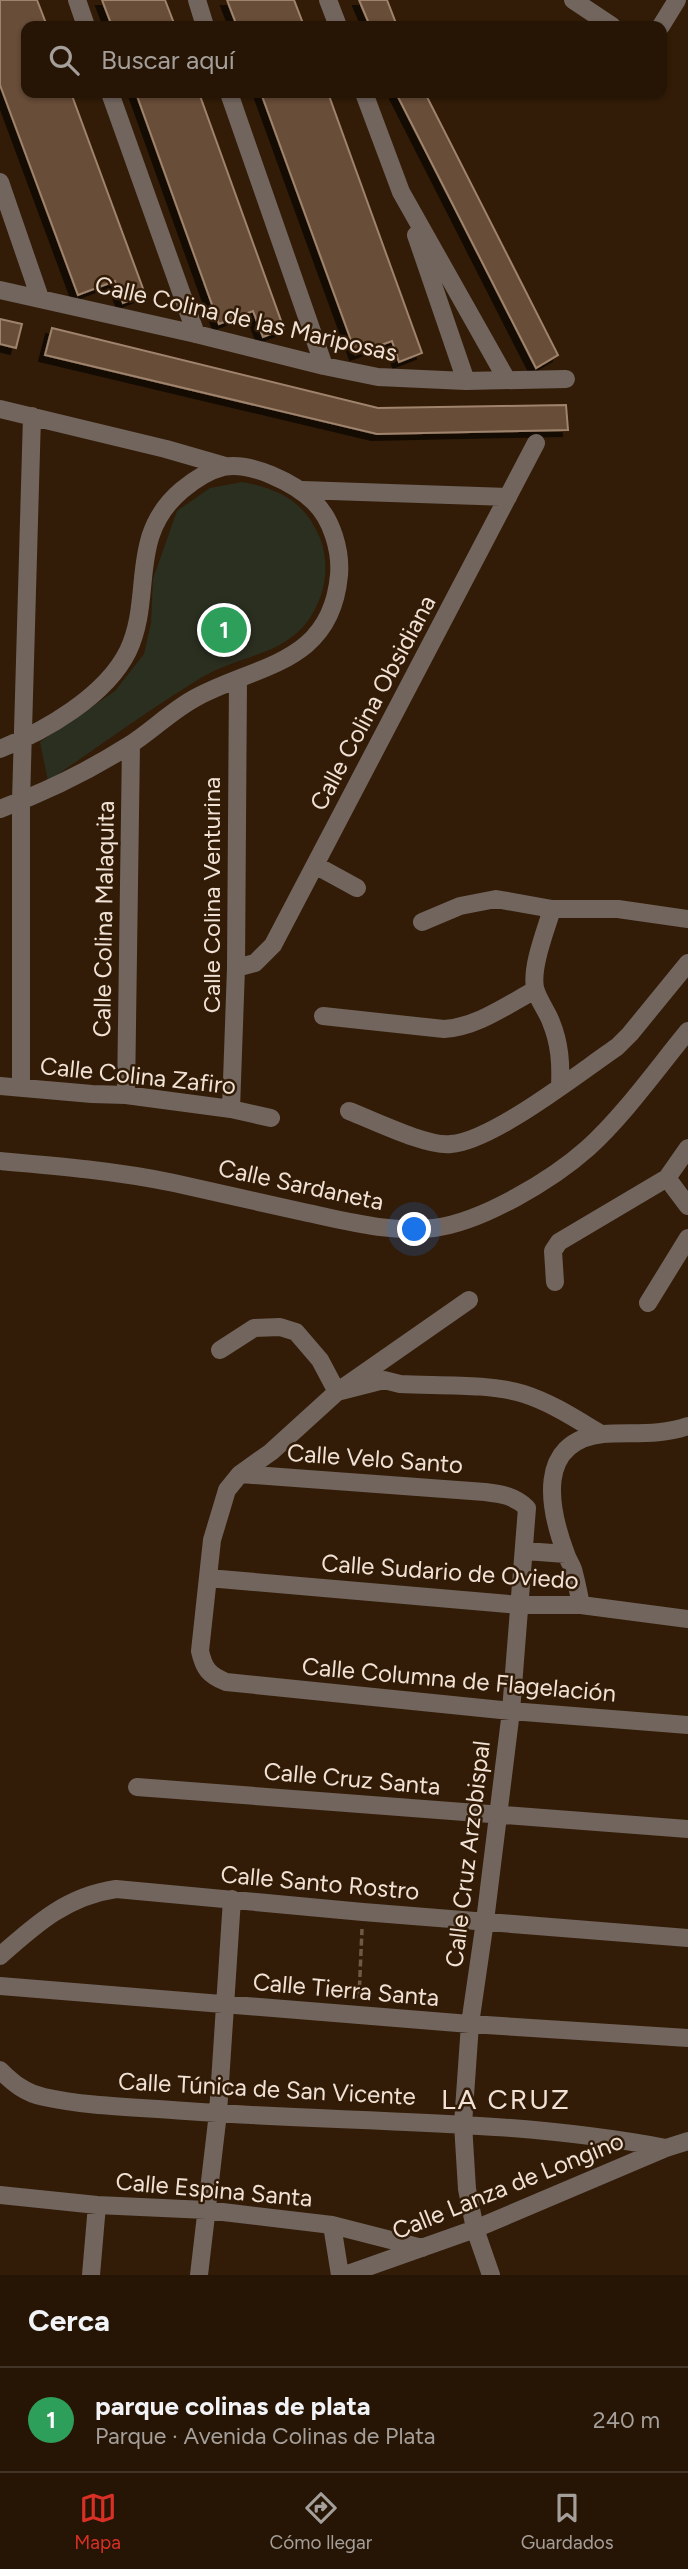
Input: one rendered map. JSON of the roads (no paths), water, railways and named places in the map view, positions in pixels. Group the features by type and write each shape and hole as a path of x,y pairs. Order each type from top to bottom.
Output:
{"street":[{"path":"77,0 84,21"},
{"path":"197,0 203,21"},
{"path":"328,0 336,21"},
{"path":"573,0 604,21"},
{"path":"664,21 677,0"},
{"path":"112,98 196,334"},
{"path":"231,98 324,366"},
{"path":"365,98 401,192 466,381"},
{"path":"0,182 40,298"},
{"path":"401,192 507,380"},
{"name":"Calle Colina de las Mariposas","path":"0,290 324,366 400,379 566,379"},
{"path":"0,409 225,467 273,475 302,490 317,505 335,540 340,565 338,592 327,619 314,638 295,654 275,666 197,696 131,744 62,784 0,809"},
{"path":"21,1088 21,801 25,739 32,416"},
{"name":"Calle Colina Obsidiana","path":"236,968 255,963 268,952 536,443"},
{"path":"0,750 25,739 86,701 112,675 128,651 138,619 146,547 157,519 174,496 197,477 225,467"},
{"path":"302,490 508,497"},
{"name":"Calle Colina Venturina","path":"230,1109 236,968 238,681"},
{"name":"Calle Colina Malaquita","path":"126,1094 131,744"},
{"path":"315,865 358,888"},
{"path":"422,922 460,906 496,899 552,909 618,909 688,919"},
{"path":"552,909 534,980 558,1043 560,1086"},
{"path":"349,1111 418,1138 450,1145 488,1133 617,1046 688,963"},
{"path":"323,1016 444,1029 457,1028 470,1025 536,990"},
{"name":"Calle Sardaneta","path":"0,1161 63,1166 170,1182 367,1226 405,1230 436,1228 469,1218 518,1196 587,1148 688,1031"},
{"name":"Calle Colina Zafiro","path":"0,1086 126,1094 230,1109 271,1118"},
{"path":"555,1282 552,1251 559,1242 667,1178 688,1148"},
{"path":"667,1178 688,1206"},
{"path":"648,1303 688,1238"},
{"path":"208,1578 219,1509 227,1490 240,1474 271,1452 337,1392 469,1300"},
{"path":"220,1350 254,1328 280,1327 296,1332 320,1360 337,1392"},
{"path":"337,1392 384,1381 498,1389 522,1393 548,1403 601,1434"},
{"path":"580,1605 574,1571 566,1554 552,1501 552,1472 557,1459 578,1441 601,1434 648,1434 688,1426"},
{"name":"Calle Velo Santo","path":"240,1474 507,1495"},
{"name":"Calle Cruz Arzobispal","path":"491,2275 475,2229 467,2189 463,2124 470,2024 511,1711 525,1551 527,1508 519,1500 507,1495"},
{"path":"525,1551 566,1554"},
{"name":"Calle Sudario de Oviedo","path":"208,1578 520,1605 580,1605 688,1619"},
{"name":"Calle Columna de Flagelación","path":"208,1578 201,1651 203,1665 211,1675 226,1682 511,1711 688,1725"},
{"name":"Calle Cruz Santa","path":"137,1787 688,1829"},
{"name":"Calle Santo Rostro","path":"0,1956 46,1918 75,1899 94,1892 116,1889 688,1938"},
{"path":"199,2275 218,2113 232,1899"},
{"name":"Calle Tierra Santa","path":"0,1986 470,2024 688,2038"},
{"name":"Calle Túnica de San Vicente","path":"0,2070 23,2090 43,2097 70,2101 218,2113 463,2124 614,2138 666,2148"},
{"name":"Calle Lanza de Longino","path":"343,2275 475,2229 688,2141"},
{"name":"Calle Espina Santa","path":"0,2195 206,2210 332,2225 422,2248"},
{"path":"91,2275 97,2204"},
{"path":"332,2225 343,2275"}],"place":[{"name":"parque colinas de plata","path":"224,630"}],"district":[{"name":"LA CRUZ","path":"506,2099"}]}
